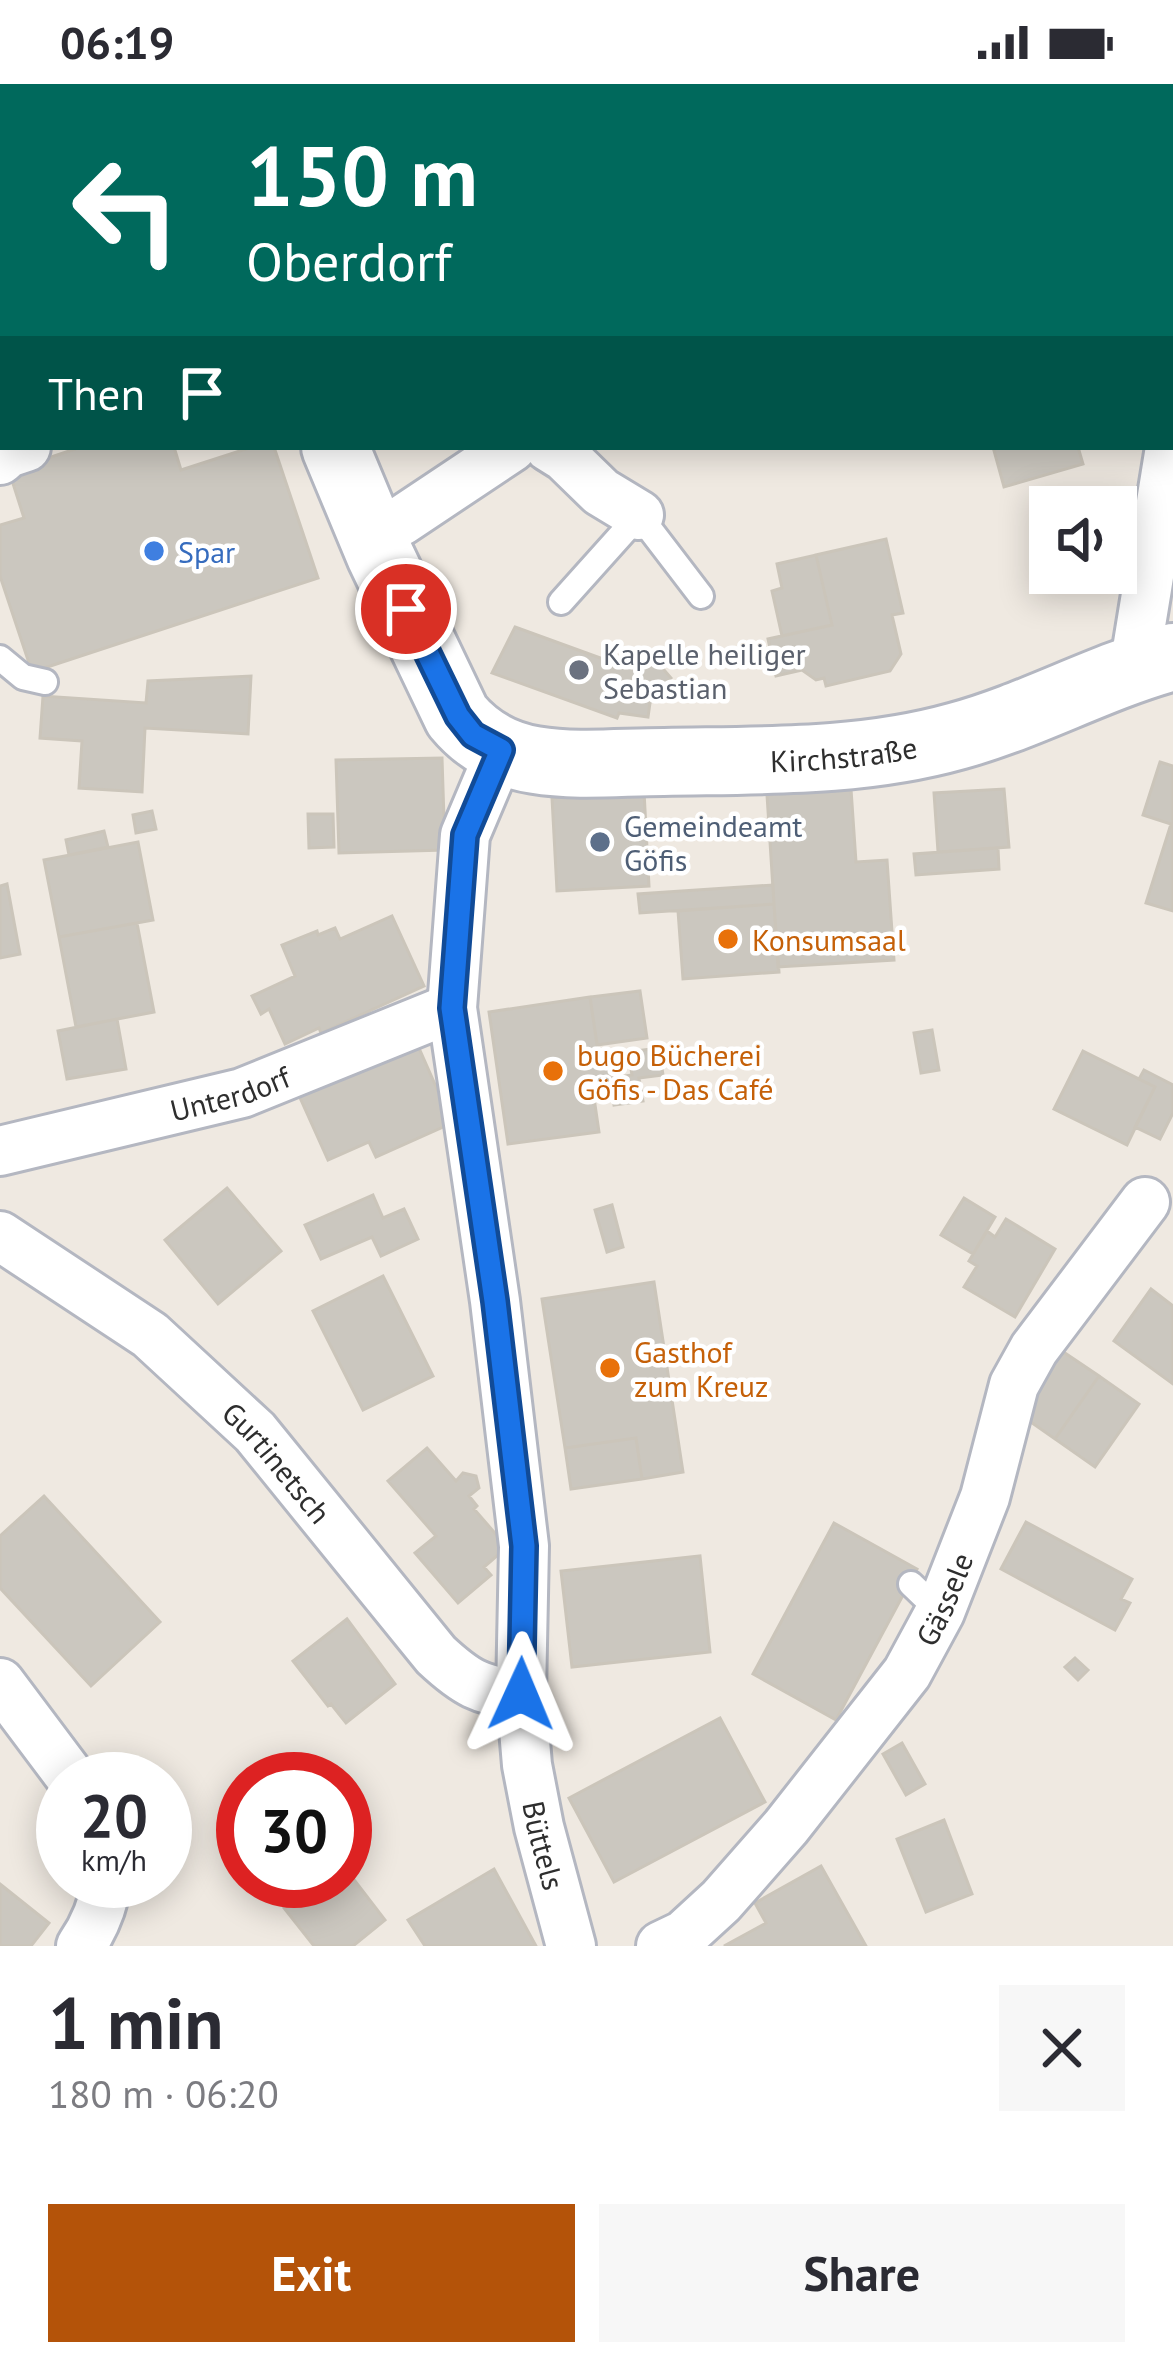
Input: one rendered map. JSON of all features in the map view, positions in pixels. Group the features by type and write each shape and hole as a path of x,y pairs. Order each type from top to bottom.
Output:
{"main road":[{"path":"335,450 458,716 473,735 501,750"},
{"name":"Kirchstraße","path":"501,750 535,760 600,762 818,760 891,751 1031,712 1153,662"}],"street":[{"path":"370,533 401,521 508,450"},
{"path":"554,450 602,492 640,515"},
{"path":"1153,662 1171,450"},
{"name":"Büttels","path":"501,750 465,835 452,1008 495,1301 524,1546 521,1694 527,1765 571,1946"},
{"name":"Unterdorf","path":"0,1151 242,1093 452,1008"},
{"name":"Gässele","path":"661,1946 684,1935 721,1901 907,1673 925,1598 985,1497 1014,1385 1034,1349 1145,1202"},
{"name":"Gurtinetsch","path":"4,1246 150,1335 255,1432 436,1655 465,1682 497,1693 521,1694"},
{"path":"0,1683 52,1752"},
{"path":"81,1946 101,1908"}],"lane":[{"path":"562,602 640,515 701,596"},
{"path":"0,658 23,677 45,682"}],"building":[{"name":"Spar","path":"72,450 175,450 181,470 243,450 275,450 318,578 32,672 0,576 0,525 24,518 9,471"},
{"path":"994,450 1079,450 1083,464 1004,487"},
{"path":"886,539 903,613 892,615 901,654 890,671 826,686 824,678 816,680 802,670 776,676 768,639 832,625 816,555"},
{"path":"816,555 832,625 782,636 772,591 782,588 777,564"},
{"name":"Kapelle heiliger Sebastian","path":"515,627 625,667 647,650 671,678 650,703 648,717 619,713 617,718 492,673"},
{"path":"251,676 248,734 145,728 142,792 79,788 82,741 40,738 43,696 146,703 148,681"},
{"path":"442,758 445,850 339,853 336,760"},
{"path":"1160,762 1173,766 1173,911 1146,903 1171,824 1143,815"},
{"name":"Konsumsaal","path":"851,789 856,862 887,860 894,960 778,967 767,795"},
{"path":"1004,789 1009,847 938,852 934,793"},
{"name":"Gemeindeamt Göfis","path":"644,791 649,886 557,891 552,798"},
{"path":"152,811 156,829 136,833 133,815"},
{"path":"308,814 333,814 334,847 309,848"},
{"path":"104,831 108,847 69,855 66,840"},
{"path":"138,842 153,920 59,937 44,860"},
{"path":"998,848 999,869 916,875 914,854"},
{"path":"7,884 20,954 0,958 0,886"},
{"path":"773,885 774,904 640,913 638,894"},
{"name":"Konsumsaal","path":"774,904 779,972 683,979 678,911"},
{"path":"392,916 424,986 321,1033 319,1028 285,1044 269,1009 261,1014 252,996 295,976 282,945 335,928 340,939"},
{"path":"137,923 154,1012 76,1027 59,937"},
{"path":"640,991 647,1038 597,1045 590,997"},
{"name":"bugo Bücherei Göfis - Das Café","path":"590,997 600,1064 608,1064 611,1089 593,1091 599,1132 508,1144 489,1012"},
{"path":"117,1019 126,1069 67,1079 58,1031"},
{"path":"932,1030 939,1070 921,1073 914,1033"},
{"path":"415,1039 452,1123 376,1157 369,1142 328,1160 297,1091"},
{"path":"659,1048 663,1075 639,1078 643,1101 614,1105 610,1078 632,1075 628,1052"},
{"path":"1083,1051 1155,1087 1127,1145 1054,1109"},
{"path":"1144,1070 1173,1085 1173,1113 1160,1139 1135,1127 1155,1087 1139,1079"},
{"path":"227,1188 281,1251 218,1304 165,1240"},
{"path":"373,1195 383,1218 404,1209 418,1239 381,1256 372,1237 321,1259 305,1225"},
{"path":"964,1198 995,1217 973,1254 941,1235"},
{"path":"612,1205 623,1247 607,1252 595,1210"},
{"path":"1006,1219 1055,1249 1015,1317 964,1287 977,1266 969,1261 987,1231 995,1237"},
{"path":"383,1276 433,1376 363,1410 313,1311"},
{"name":"Gasthof zum Kreuz","path":"654,1282 683,1472 642,1479 636,1438 565,1448 542,1299"},
{"path":"1151,1289 1173,1306 1173,1384 1114,1341"},
{"path":"1059,1349 1099,1376 1055,1439 1015,1411"},
{"path":"1099,1376 1139,1404 1095,1467 1055,1439"},
{"path":"636,1438 642,1479 571,1489 565,1448"},
{"path":"427,1448 456,1481 463,1473 476,1476 479,1488 469,1496 477,1506 474,1509 507,1547 484,1567 491,1575 458,1603 415,1553 436,1536 388,1481"},
{"path":"44,1496 160,1622 91,1686 0,1588 0,1536"},
{"path":"1026,1522 1132,1579 1121,1599 1130,1603 1115,1630 1001,1569"},
{"path":"834,1523 917,1569 836,1720 753,1674"},
{"path":"700,1556 710,1652 572,1667 561,1571"},
{"path":"347,1619 395,1684 346,1723 293,1661"},
{"path":"1075,1658 1088,1670 1078,1680 1065,1667"},
{"path":"720,1718 765,1802 614,1882 569,1798"},
{"path":"902,1743 925,1784 906,1795 883,1754"},
{"path":"944,1820 972,1894 926,1912 897,1839"},
{"path":"821,1866 866,1946 724,1946 766,1923 755,1903"},
{"path":"494,1869 536,1946 425,1946 408,1920"},
{"path":"0,1884 49,1923 31,1946 0,1946"},
{"path":"372,1903 385,1920 353,1946 314,1946 284,1908 372,1908"}],"place":[{"name":"Spar","path":"154,551"},
{"name":"Kapelle heiliger Sebastian","path":"579,670"},
{"name":"Gemeindeamt Göfis","path":"600,842"},
{"name":"Konsumsaal","path":"728,939"},
{"name":"bugo Bücherei Göfis - Das Café","path":"553,1071"},
{"name":"Gasthof zum Kreuz","path":"610,1368"}],"route":[{"path":"406,609 458,716 473,735 501,750 465,835 452,1008 495,1301 524,1546 521,1694"}]}
